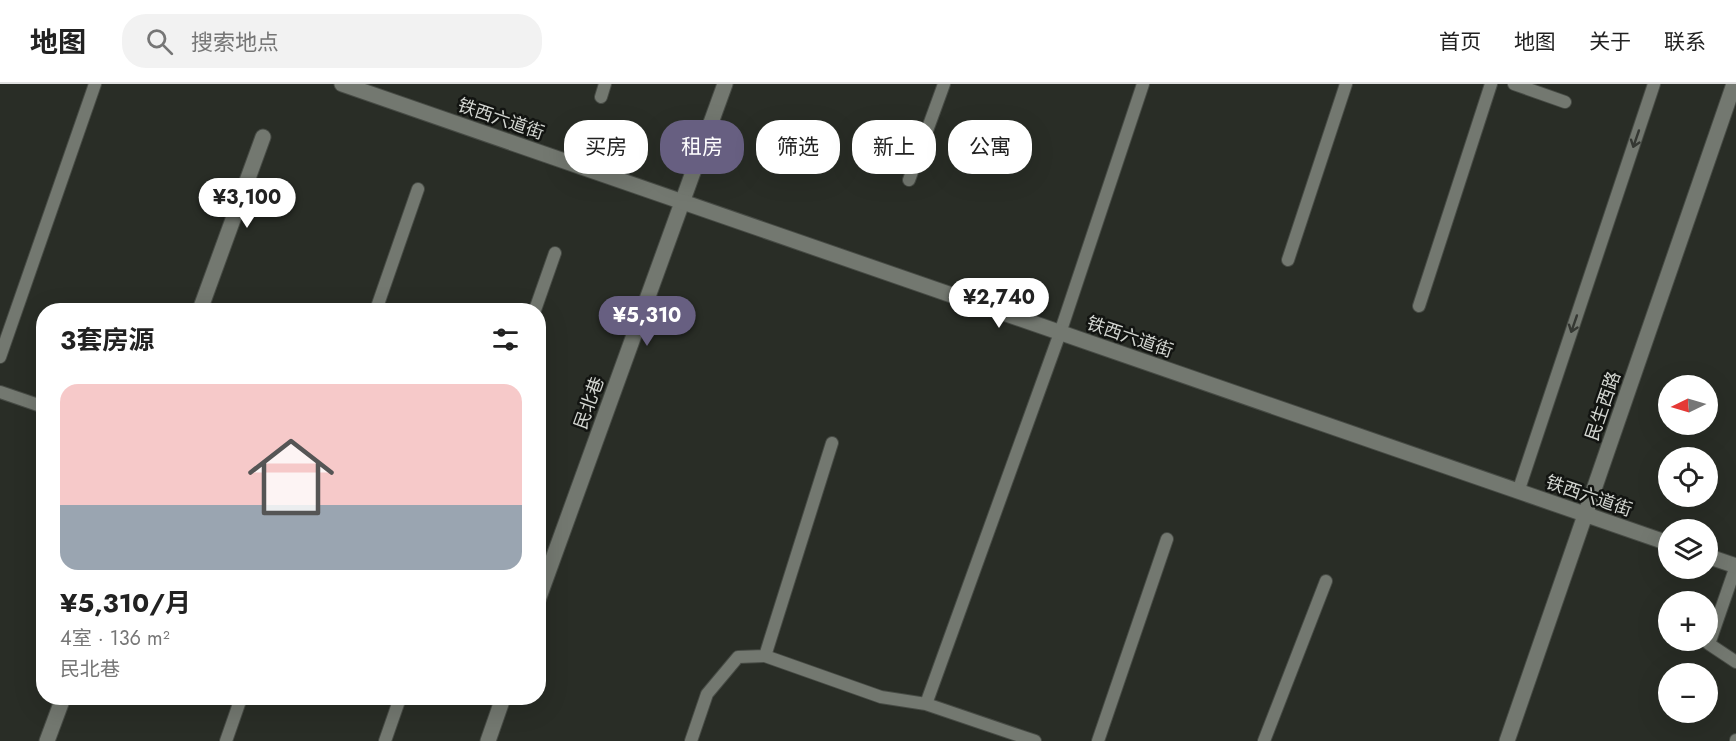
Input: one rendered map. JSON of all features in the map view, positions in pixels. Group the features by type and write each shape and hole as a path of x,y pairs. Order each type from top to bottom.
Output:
{"main road":[{"name":"铁西六道街","path":"342,84 1658,540"},
{"name":"民北巷","path":"546,578 725,84"},
{"name":"民生西路","path":"1507,741 1734,84"},
{"path":"203,303 263,137"},
{"path":"1718,560 1736,566"},
{"path":"47,741 60,705"},
{"path":"488,741 501,705"}],"lane":[{"path":"0,357 95,84"},
{"path":"601,97 605,84"},
{"path":"909,180 944,84"},
{"path":"926,704 1060,333 1143,84"},
{"path":"1288,260 1346,84"},
{"path":"1419,306 1491,84"},
{"path":"1514,84 1565,102"},
{"path":"1518,492 1654,84"},
{"path":"378,303 418,189"},
{"path":"537,303 555,253"},
{"path":"0,392 36,404"},
{"path":"765,656 832,443"},
{"path":"1098,741 1167,539"},
{"path":"1736,566 1710,644 1736,662"},
{"path":"1264,741 1326,581"},
{"path":"691,741 707,694 723,674 738,657 765,656 881,697 926,704 1035,741"},
{"path":"226,741 239,705"},
{"path":"385,741 398,705"}]}
